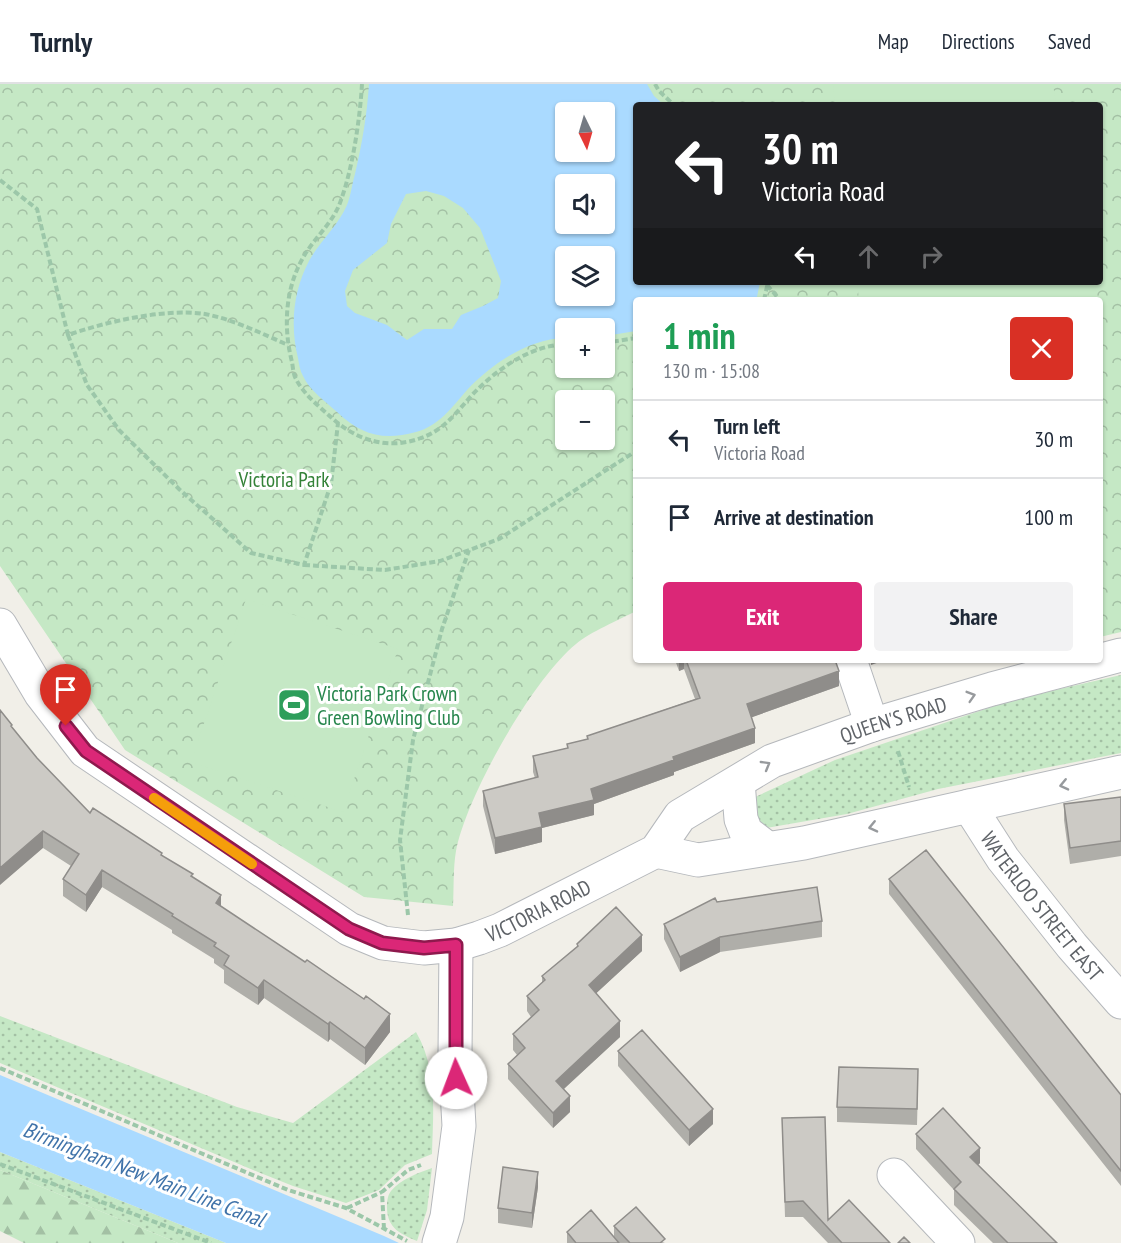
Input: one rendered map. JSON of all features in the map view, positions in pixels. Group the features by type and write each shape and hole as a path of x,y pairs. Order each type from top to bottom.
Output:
{"street":[{"name":"VICTORIA ROAD","path":"0,626 41,694 86,751 349,929 382,943 424,948 456,945 500,930 656,851 680,816"},
{"name":"QUEEN'S ROAD","path":"1103,660 1121,655"},
{"path":"851,663 872,725"},
{"name":"QUEEN'S ROAD","path":"680,816 772,761 872,725 992,689 1091,663"},
{"path":"656,851 698,860 804,843 1121,772"},
{"path":"738,782 740,812 746,832 767,848"},
{"name":"WATERLOO STREET EAST","path":"969,806 1010,867 1072,946 1121,1002"},
{"path":"443,1230 459,1126 455,1055 456,945"},
{"path":"894,1175 958,1243"}],"path":[{"path":"362,84 360,113 342,199 334,217 303,258 292,283 286,318 288,345 295,378 308,395 338,423 361,439 393,444 420,439 444,427 474,394 505,367 535,349 555,346"},
{"path":"655,84 659,92 671,102"},
{"path":"0,180 37,209 68,336 87,385 120,430 179,489 251,553 304,565 385,570 440,561 499,539 633,453"},
{"path":"769,285 778,297"},
{"path":"68,336 88,328 121,320 167,314 205,314 252,329 288,345"},
{"path":"615,342 633,339"},
{"path":"304,565 331,484 338,423"},
{"path":"408,915 400,840 413,740 442,629 469,550"},
{"path":"872,725 894,739 918,816"},
{"path":"0,1068 288,1190 346,1208 411,1243"},
{"path":"346,1208 382,1192 408,1170 424,1163"},
{"path":"0,1164 211,1243"},
{"path":"382,1192 384,1230"}],"green space":[{"name":"Victoria Park","path":"0,84 1121,84 1121,632 1103,636 1103,297 633,297 633,613 576,644 540,684 504,740 473,800 463,828 455,858 453,906 364,897 125,750 0,566"},
{"path":"833,84 1053,84 1056,102 835,102"},
{"path":"857,285 1078,285 1079,296 1070,297 859,297"},
{"name":"Victoria Park Crown Green Bowling Club","path":"246,599 398,649 343,812 191,762"},
{"path":"1121,675 1121,753 938,789 847,814 760,829 753,798 835,760 1012,700"},
{"path":"0,1016 237,1107 293,1123 416,1032 423,1046 431,1076 432,1154 405,1165 379,1190 346,1203 258,1172 0,1063"},
{"path":"0,1152 226,1243 178,1243 0,1170"},
{"path":"432,1168 427,1210 417,1241 396,1230 393,1226 387,1209 389,1195 400,1183"},
{"path":"0,1170 178,1243 24,1243 0,1231"}],"water":[{"path":"369,84 647,84 661,102 633,102 633,285 759,285 757,297 633,297 633,331 615,334 615,318 555,318 555,339 525,348 500,362 477,380 432,425 416,432 393,436 364,431 346,420 318,396 306,381 299,365 294,334 294,309 299,284 313,254 343,213 362,141","holes":["426,191 444,196 463,208 480,228 501,281 498,298 461,315 452,329 424,329 407,340 387,325 355,313 347,306 345,291 353,270 387,243 391,224 406,194"]},
{"name":"Birmingham New Main Line Canal","path":"0,1075 399,1243 226,1243 0,1152"}],"building":[{"path":"687,663 836,663 839,671 747,704 755,728 591,789 594,800 539,813 542,827 495,838 483,791 538,777 533,756 568,748 567,744 588,739 587,736 700,698"},
{"path":"0,710 37,758 90,813 93,808 162,853 161,855 193,874 191,876 221,895 216,903 364,999 366,996 390,1014 365,1048 330,1022 328,1024 264,980 258,988 224,965 229,956 214,946 216,943 102,870 86,895 63,879 79,854 43,831 0,868"},
{"path":"1121,797 1121,841 1070,848 1064,804"},
{"path":"926,850 1121,1095 1121,1171 889,879"},
{"path":"817,887 822,921 720,937 680,957 664,924 715,898 717,902"},
{"path":"616,907 642,935 589,985 620,1021 556,1081 570,1096 553,1113 508,1064 525,1048 513,1034 539,1010 527,996 545,980 542,976 578,946 577,944"},
{"path":"642,1030 713,1109 689,1130 618,1051"},
{"path":"839,1067 918,1069 917,1109 837,1107"},
{"path":"943,1108 980,1148 970,1157 1057,1243 1008,1243 954,1189 961,1182 916,1134"},
{"path":"825,1117 828,1220 849,1200 890,1243 842,1243 803,1201 785,1202 782,1118"},
{"path":"503,1167 538,1172 532,1213 498,1208"},
{"path":"636,1207 665,1239 660,1243 630,1243 614,1226"},
{"path":"591,1210 619,1243 576,1243 567,1232"},
{"path":"904,1237 910,1243 898,1243"}],"slow traffic":[{"path":"154,798 252,864"}],"place":[{"name":"Victoria Park Crown Green Bowling Club","path":"294,705"}],"route":[{"path":"66,726 86,751 349,929 382,943 424,948 456,945 456,1078"}]}
